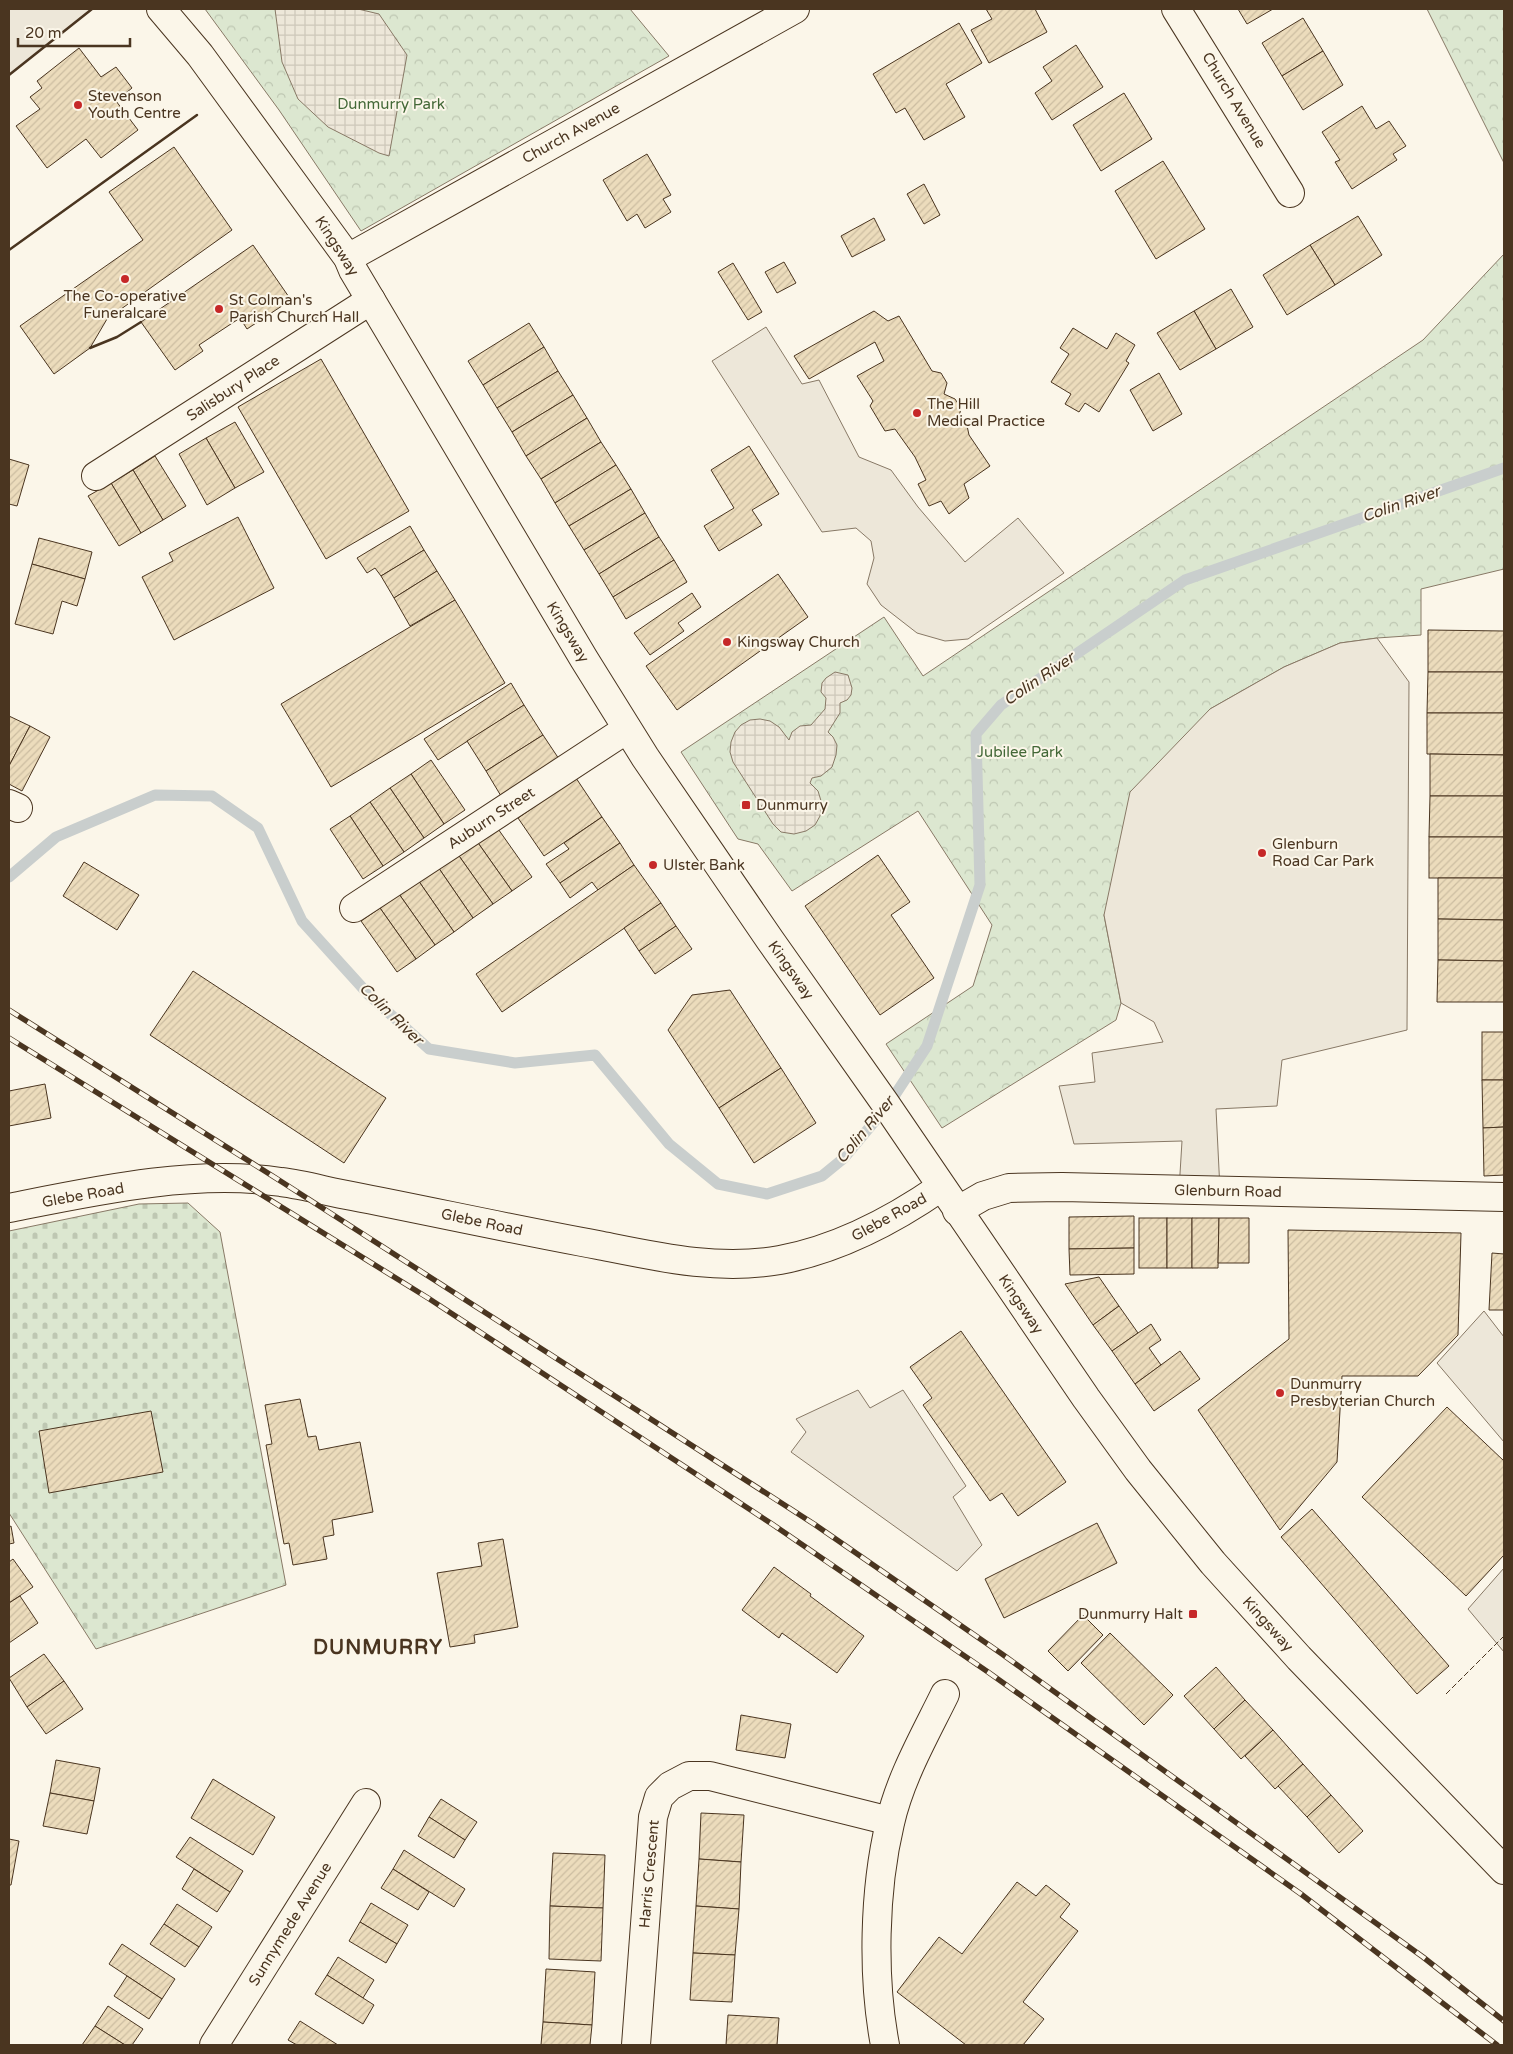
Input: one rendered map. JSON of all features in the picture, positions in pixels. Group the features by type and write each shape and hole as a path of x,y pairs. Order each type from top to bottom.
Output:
{"street":[{"name":"Kingsway","path":"161,9 200,55 348,258 371,300 627,729 1086,1398 1187,1532 1298,1658 1504,1870"},
{"name":"Church Avenue","path":"348,258 795,9"},
{"name":"Church Avenue","path":"1176,9 1290,193"},
{"name":"Salisbury Place","path":"96,476 371,300"},
{"name":"Auburn Street","path":"354,908 627,729"},
{"name":"Glebe Road","path":"9,1208 147,1184 209,1178 233,1178 282,1182 506,1228 682,1261 723,1264 777,1261 817,1252 886,1222 941,1187"},
{"name":"Glenburn Road","path":"957,1211 983,1196 1009,1188 1062,1187 1504,1197"},
{"path":"885,2045 876,1963 881,1872 890,1821 909,1769 945,1694"},
{"name":"Harris Crescent","path":"636,2045 653,1817 659,1797 670,1786 689,1776 710,1776 890,1821"},
{"name":"Sunnymede Avenue","path":"214,2045 366,1803"}],"green space":[{"name":"Dunmurry Park","path":"205,9 630,9 669,56 361,231 279,110"},
{"path":"1427,9 1504,9 1504,163"},
{"name":"Jubilee Park","path":"1504,254 1504,569 1421,589 1421,635 1340,643 1284,667 1210,709 1104,915 1121,1003 1116,1020 942,1128 886,1044 973,986 992,925 918,811 792,891 758,844 738,839 681,752 884,617 923,676 1423,340"},
{"path":"188,1203 220,1232 286,1585 96,1649 9,1513 9,1231 139,1204"}],"shaded area":[{"path":"9,9 92,9 9,75"},
{"path":"275,9 358,9 379,14 407,55 389,156 379,153 328,127 298,99 282,62"},
{"path":"766,327 802,384 819,380 859,457 891,470 918,507 965,562 1018,518 1064,573 968,639 945,641 917,633 881,605 867,584 874,558 871,541 856,528 822,532 712,361"},
{"name":"Glenburn Road Car Park","path":"1377,638 1409,682 1407,1030 1282,1060 1277,1106 1216,1109 1220,1190 1179,1190 1182,1141 1074,1144 1059,1086 1095,1082 1092,1053 1163,1042 1154,1022 1121,1003 1104,915 1130,792 1210,709 1284,667 1340,643"},
{"path":"835,672 848,675 852,688 851,695 847,700 840,703 840,713 828,732 837,745 832,767 821,776 812,778 810,783 818,791 822,804 820,816 815,825 806,831 794,834 781,832 773,824 733,762 730,752 731,742 735,732 741,725 750,720 760,719 770,721 779,727 789,740 792,732 800,726 811,725 825,709 826,698 821,692 822,683"},
{"path":"1484,1311 1504,1337 1504,1442 1437,1363"},
{"path":"858,1390 870,1408 903,1390 966,1486 953,1497 982,1545 957,1571 791,1452 806,1432 796,1419"},
{"path":"1504,1568 1504,1652 1468,1609"}],"building":[{"path":"986,9 1035,9 1047,32 989,63 971,30 992,19"},
{"path":"1238,9 1273,9 1247,24"},
{"path":"1303,18 1323,51 1282,76 1262,43"},
{"path":"959,23 982,63 946,84 965,117 924,140 905,108 896,113 873,74"},
{"path":"1076,45 1103,87 1052,120 1035,93 1052,81 1043,67"},
{"name":"Stevenson Youth Centre","path":"79,48 101,77 116,67 132,88 116,101 138,130 101,158 86,139 47,168 16,126 40,109 30,97 42,88 37,81"},
{"path":"1323,51 1343,85 1303,110 1282,76"},
{"path":"1124,93 1152,139 1101,171 1073,125"},
{"path":"1362,106 1376,129 1389,121 1406,146 1393,154 1397,160 1352,189 1335,162 1340,160 1322,132"},
{"name":"The Co-operative Funeralcare","path":"174,147 232,230 107,319 90,348 54,374 20,326 143,240 109,192"},
{"path":"647,154 671,195 663,199 671,212 645,228 637,214 627,221 603,180"},
{"path":"1163,161 1205,229 1156,259 1115,191"},
{"path":"924,184 940,215 924,224 907,194"},
{"path":"1358,216 1382,255 1335,285 1310,245"},
{"path":"874,218 885,240 852,257 841,236"},
{"name":"St Colman's Parish Church Hall","path":"253,245 291,300 247,329 240,318 199,345 203,351 175,370 141,322"},
{"path":"1310,245 1335,285 1287,315 1263,275"},
{"path":"784,262 796,283 777,293 765,272"},
{"path":"733,263 762,312 748,320 718,272"},
{"path":"1231,289 1253,327 1216,349 1194,311"},
{"name":"The Hill Medical Practice","path":"874,311 888,321 899,316 932,371 941,373 947,383 944,394 955,399 961,408 959,417 966,421 969,435 990,466 964,484 969,498 949,514 941,501 929,506 918,484 926,480 915,457 895,429 885,431 870,406 873,401 857,376 884,361 875,342 809,379 794,356"},
{"path":"1194,311 1216,349 1180,370 1157,333"},
{"path":"529,323 544,347 483,385 468,361"},
{"path":"1073,328 1107,349 1116,333 1135,345 1126,361 1129,363 1099,412 1085,403 1079,412 1065,404 1071,394 1051,382 1069,354 1060,348"},
{"path":"544,347 558,371 497,408 483,385"},
{"path":"321,359 409,511 326,559 238,407"},
{"path":"558,371 573,395 512,432 497,408"},
{"path":"1159,373 1182,414 1153,431 1130,390"},
{"path":"573,395 587,418 526,456 512,432"},
{"path":"587,418 601,442 541,479 526,456"},
{"path":"235,422 264,472 235,488 206,438"},
{"path":"206,438 235,488 207,505 179,454"},
{"path":"601,442 616,465 555,503 541,479"},
{"path":"749,446 779,494 752,510 762,525 719,551 704,526 734,508 711,470"},
{"path":"155,456 186,506 163,520 133,470"},
{"path":"9,459 29,465 17,506 9,504"},
{"path":"616,465 631,489 569,526 555,503"},
{"path":"133,470 163,520 141,533 111,483"},
{"path":"111,483 141,533 119,546 88,496"},
{"path":"631,489 645,513 584,550 569,526"},
{"path":"645,513 659,537 599,574 584,550"},
{"path":"238,517 274,588 174,640 142,577 173,561 169,553"},
{"path":"410,526 424,550 381,576 375,568 367,573 357,558"},
{"path":"659,537 674,560 613,597 599,574"},
{"path":"39,538 92,552 85,579 32,564"},
{"path":"424,550 437,571 394,598 381,576"},
{"path":"674,560 687,582 626,619 613,597"},
{"path":"32,564 85,579 77,606 62,601 53,634 15,624"},
{"path":"437,571 455,600 410,626 394,598"},
{"name":"Kingsway Church","path":"778,574 808,617 677,710 646,666"},
{"path":"692,593 701,607 678,623 684,631 650,655 634,633"},
{"path":"455,600 505,683 331,787 281,704"},
{"path":"1428,630 1504,631 1504,672 1428,672"},
{"path":"1428,672 1504,672 1504,713 1427,713"},
{"path":"511,683 524,705 438,760 424,739"},
{"path":"524,705 543,735 486,771 467,741"},
{"path":"1427,713 1504,713 1504,755 1427,754"},
{"path":"9,716 30,726 9,766"},
{"path":"30,726 50,737 22,791 9,784 9,766"},
{"path":"543,735 559,759 501,796 486,771"},
{"path":"1430,754 1504,755 1504,796 1430,796"},
{"path":"431,760 465,810 444,824 411,774"},
{"path":"411,774 444,824 424,838 390,788"},
{"path":"576,778 602,817 544,856 518,818"},
{"path":"390,788 424,838 404,852 370,802"},
{"path":"1430,796 1504,796 1504,837 1429,837"},
{"path":"370,802 404,852 383,866 350,816"},
{"path":"350,816 383,866 363,879 330,829"},
{"path":"602,817 620,843 560,883 546,864 569,849 564,843"},
{"path":"496,826 532,877 512,891 476,840"},
{"path":"1429,837 1504,837 1504,878 1429,878"},
{"path":"476,840 512,891 493,904 457,853"},
{"path":"620,843 634,865 598,890 592,882 570,898 560,883"},
{"path":"457,853 493,904 473,918 438,867"},
{"path":"878,855 910,902 891,915 934,978 880,1015 805,906"},
{"path":"84,862 139,895 117,930 63,896"},
{"path":"634,865 661,903 502,1012 476,974"},
{"path":"438,867 473,918 454,932 418,880"},
{"path":"1438,878 1504,878 1504,920 1438,919"},
{"path":"418,880 454,932 435,945 399,894"},
{"path":"399,894 435,945 416,959 380,908"},
{"path":"661,903 676,926 639,951 624,928"},
{"path":"380,908 416,959 397,972 361,921"},
{"path":"1438,919 1504,920 1504,961 1438,960"},
{"path":"676,926 692,949 655,974 639,951"},
{"path":"1438,960 1504,961 1504,1002 1437,1002"},
{"path":"193,971 386,1098 344,1163 150,1035"},
{"path":"730,990 781,1068 719,1108 668,1030 692,995"},
{"path":"1482,1032 1504,1032 1504,1080 1482,1080"},
{"path":"781,1068 816,1123 754,1163 719,1108"},
{"path":"1482,1080 1504,1080 1504,1127 1483,1128"},
{"path":"45,1084 51,1118 9,1126 9,1091"},
{"path":"1504,1127 1504,1175 1484,1176 1483,1128"},
{"path":"1134,1216 1134,1248 1069,1249 1069,1217"},
{"path":"1139,1218 1167,1218 1167,1268 1139,1268"},
{"path":"1167,1218 1192,1218 1192,1268 1167,1268"},
{"path":"1192,1218 1219,1218 1218,1268 1192,1268"},
{"path":"1219,1218 1249,1218 1249,1263 1218,1263"},
{"name":"Dunmurry Presbyterian Church","path":"1288,1230 1461,1233 1458,1335 1418,1376 1342,1376 1337,1462 1280,1530 1198,1410 1289,1339"},
{"path":"1134,1248 1134,1274 1070,1275 1069,1249"},
{"path":"1492,1253 1504,1254 1504,1310 1489,1310"},
{"path":"1099,1277 1119,1306 1093,1325 1065,1284"},
{"path":"1119,1306 1138,1333 1112,1351 1093,1325"},
{"path":"1151,1324 1161,1340 1149,1348 1161,1365 1135,1384 1112,1351"},
{"path":"961,1331 1066,1482 1018,1516 1002,1493 990,1501 923,1405 932,1398 910,1367"},
{"path":"1180,1351 1200,1379 1154,1411 1135,1384"},
{"path":"300,1399 308,1437 316,1436 319,1450 360,1442 373,1512 332,1520 334,1535 323,1537 327,1559 293,1565 289,1543 284,1544 266,1445 272,1444 265,1405"},
{"path":"1447,1407 1504,1461 1504,1555 1466,1596 1362,1497"},
{"path":"151,1411 163,1472 49,1493 39,1431"},
{"path":"1312,1509 1449,1666 1417,1694 1281,1537"},
{"path":"1097,1523 1117,1563 1004,1618 985,1579"},
{"path":"11,1526 14,1543 9,1544 9,1527"},
{"path":"503,1539 518,1627 474,1635 475,1643 450,1647 437,1573 482,1566 478,1543"},
{"path":"13,1559 33,1587 9,1603 9,1562"},
{"path":"774,1567 864,1636 837,1673 782,1633 779,1638 742,1610"},
{"path":"20,1596 38,1623 9,1643 9,1603"},
{"path":"1083,1615 1103,1635 1068,1671 1048,1651"},
{"path":"1110,1633 1173,1695 1144,1725 1081,1663"},
{"path":"44,1654 64,1681 27,1707 9,1678"},
{"path":"1216,1667 1245,1700 1214,1729 1184,1696"},
{"path":"64,1681 83,1709 46,1734 27,1707"},
{"path":"1245,1700 1273,1730 1241,1759 1214,1729"},
{"path":"741,1715 791,1724 785,1758 736,1750"},
{"path":"1273,1730 1303,1764 1275,1789 1245,1756"},
{"path":"56,1760 100,1768 94,1801 50,1793"},
{"path":"1303,1764 1331,1795 1307,1817 1278,1786"},
{"path":"213,1779 275,1817 253,1855 191,1818"},
{"path":"50,1793 94,1801 87,1834 43,1826"},
{"path":"1331,1795 1363,1831 1339,1853 1307,1817"},
{"path":"441,1799 477,1822 465,1840 429,1817"},
{"path":"701,1813 744,1815 741,1862 699,1859"},
{"path":"429,1817 465,1840 454,1858 418,1836"},
{"path":"190,1837 243,1871 230,1892 176,1857"},
{"path":"9,1839 19,1841 11,1885 9,1885"},
{"path":"404,1850 465,1889 454,1907 393,1869"},
{"path":"553,1853 605,1855 603,1908 550,1906"},
{"path":"699,1859 741,1862 739,1909 696,1906"},
{"path":"194,1869 230,1892 217,1912 182,1889"},
{"path":"393,1869 429,1892 418,1910 381,1888"},
{"path":"1017,1882 1036,1896 1046,1885 1070,1904 1060,1917 1078,1931 1023,2002 1044,2019 1023,2045 966,2045 897,1992 939,1937 962,1954"},
{"path":"371,1903 408,1925 397,1944 360,1922"},
{"path":"177,1904 212,1927 199,1947 164,1924"},
{"path":"550,1906 603,1908 601,1961 549,1959"},
{"path":"696,1906 739,1909 735,1955 693,1953"},
{"path":"360,1922 397,1944 386,1963 349,1941"},
{"path":"164,1924 199,1947 185,1967 150,1944"},
{"path":"122,1944 175,1979 162,1999 109,1964"},
{"path":"693,1953 735,1955 732,2002 690,2000"},
{"path":"338,1957 374,1980 363,1998 327,1975"},
{"path":"546,1969 595,1972 592,2025 543,2022"},
{"path":"327,1975 374,2005 363,2024 315,1994"},
{"path":"127,1976 162,1999 149,2019 114,1996"},
{"path":"108,2006 143,2029 132,2045 125,2045 95,2026"},
{"path":"728,2015 779,2018 777,2045 726,2045"},
{"path":"300,2021 338,2045 297,2045 288,2040"},
{"path":"543,2022 592,2025 590,2045 541,2045"},
{"path":"95,2026 125,2045 82,2045"}],"waterway":[{"name":"Colin River","path":"9,877 56,837 155,795 212,796 258,828 302,921 369,995 429,1049 515,1063 595,1055 669,1144 718,1184 767,1194 822,1176 844,1158 889,1104 927,1046 980,885 976,734 1001,705 1185,580 1504,468"}],"railway":[{"path":"9,1010 282,1182 814,1524 1002,1654 1423,1957 1504,2021"},
{"path":"9,1038 428,1298 772,1524 988,1672 1301,1894 1497,2045"}],"fence":[{"path":"1446,1694 1504,1636"}],"wall":[{"path":"9,75 92,9"},
{"path":"9,250 197,115"},
{"path":"90,348 117,337 141,322"}],"place":[{"name":"Stevenson Youth Centre","path":"78,105"},
{"name":"The Co-operative Funeralcare","path":"125,279"},
{"name":"St Colman's Parish Church Hall","path":"219,309"},
{"name":"The Hill Medical Practice","path":"917,413"},
{"name":"Kingsway Church","path":"727,642"},
{"name":"Dunmurry","path":"746,805"},
{"name":"Glenburn Road Car Park","path":"1262,853"},
{"name":"Ulster Bank","path":"653,865"},
{"name":"Dunmurry Presbyterian Church","path":"1280,1393"},
{"name":"Dunmurry Halt","path":"1193,1614"}],"district":[{"name":"DUNMURRY","path":"378,1648"}]}
